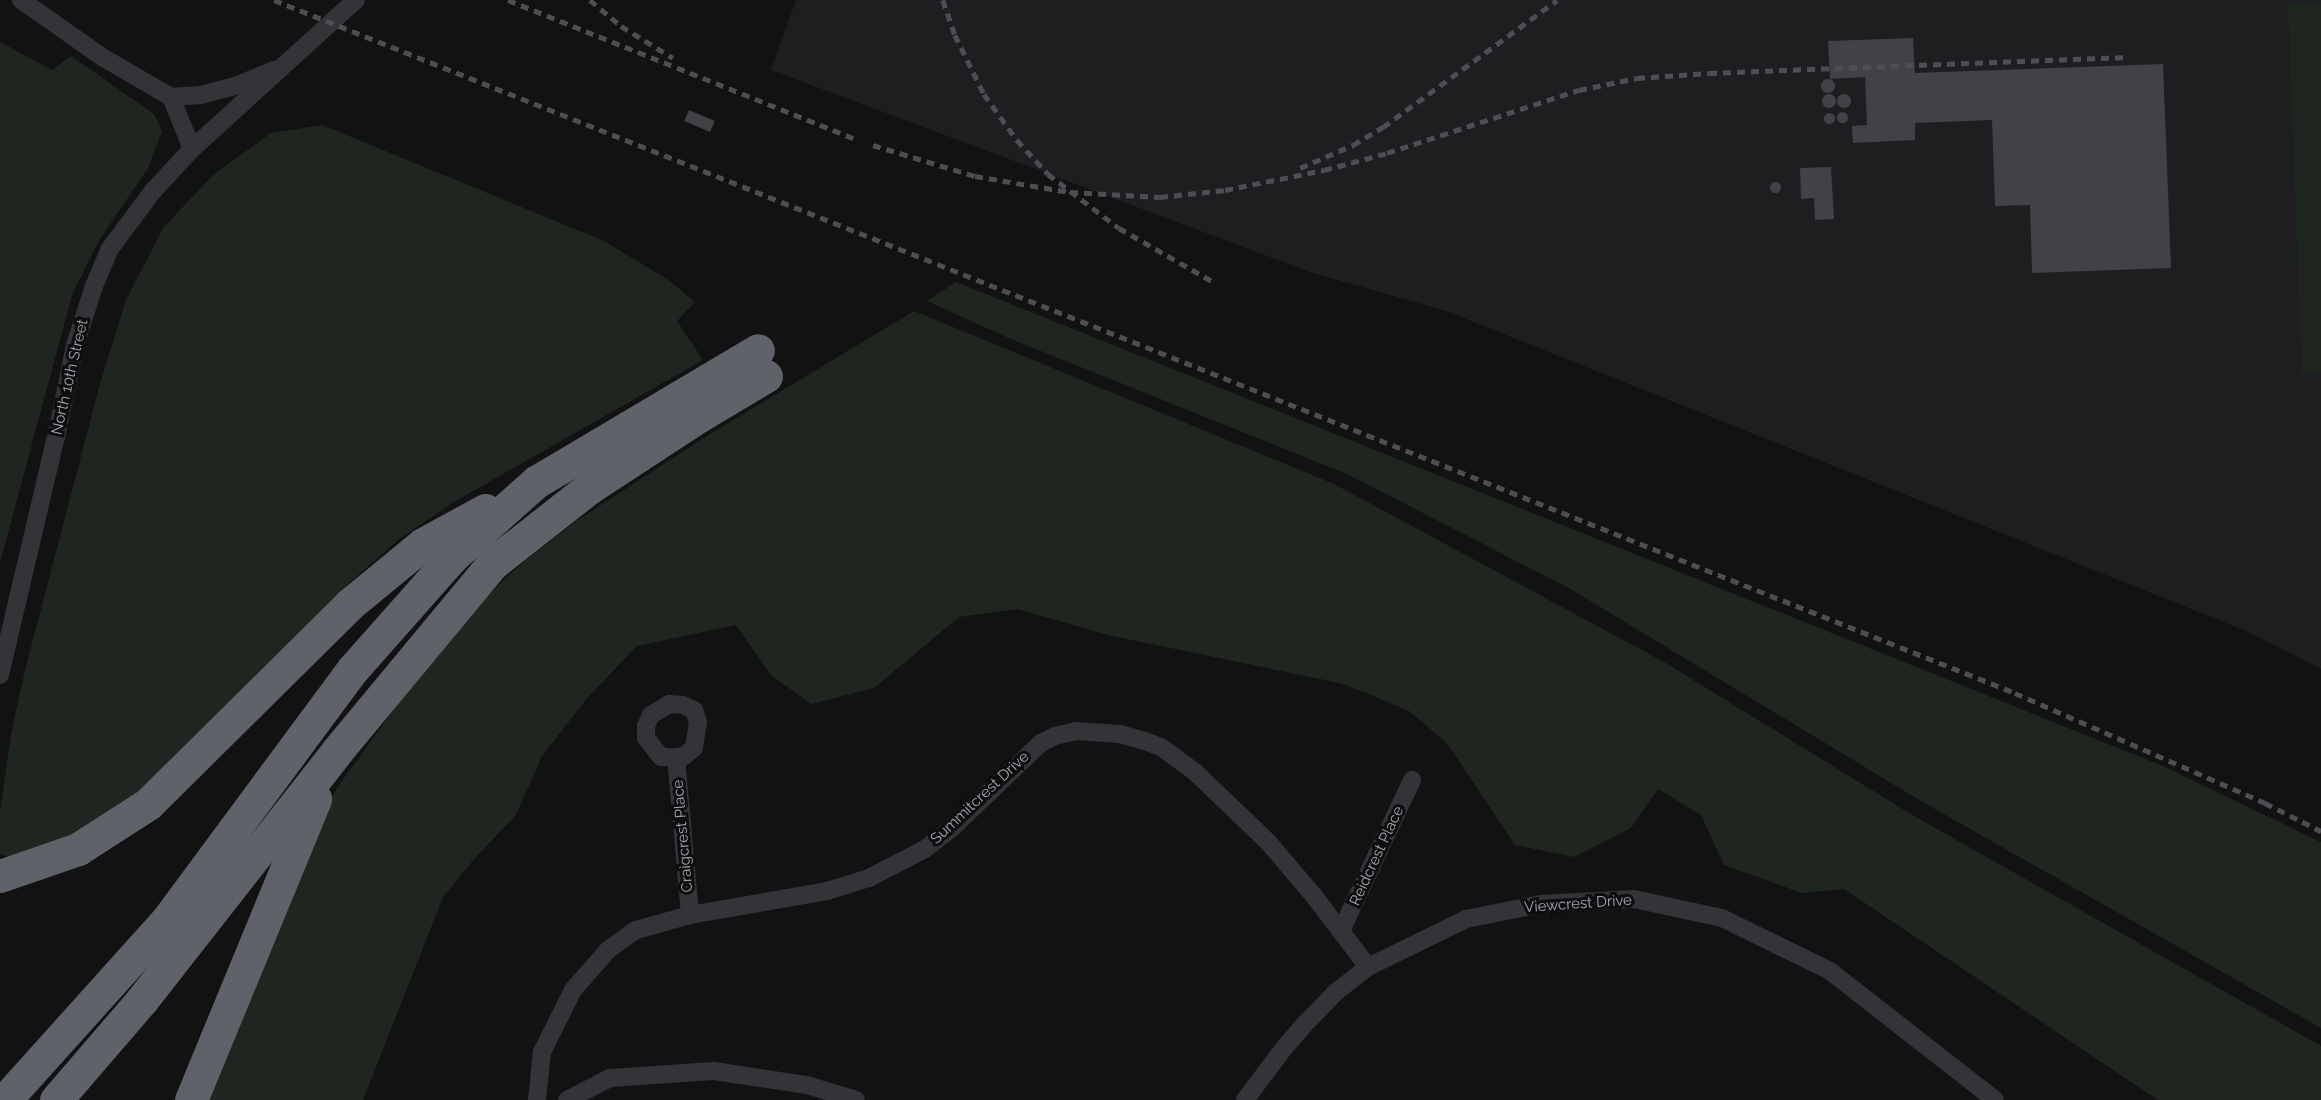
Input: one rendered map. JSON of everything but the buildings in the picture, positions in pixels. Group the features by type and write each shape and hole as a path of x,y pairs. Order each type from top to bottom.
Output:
{"highway":[{"path":"0,876 78,849 148,804 359,596 423,544 762,363 699,416 589,488 492,564 337,751 142,1000 56,1100"},
{"path":"5,1100 167,920 353,669 452,557 536,482"},
{"path":"191,1100 299,833 337,751"}],"street":[{"path":"21,0 102,57 171,97 201,94 235,86 287,65"},
{"name":"North 10th Street","path":"0,675 56,437 75,345 94,286 109,250 153,191 192,149 356,0"},
{"path":"171,97 192,149"},
{"name":"Summitcrest Drive","path":"537,1100 542,1052 573,990 608,950 636,930 690,915 827,891 869,878 925,849 1041,743 1055,736 1076,731 1120,734 1161,747 1195,772 1269,843 1368,967"},
{"name":"Craigcrest Place","path":"676,757 690,915"},
{"name":"Reidcrest Place","path":"1341,931 1412,780"},
{"name":"Viewcrest Drive","path":"1245,1100 1284,1048 1307,1022 1336,992 1368,967 1466,919 1541,904 1634,899 1722,918 1830,971 1995,1100"},
{"path":"567,1100 610,1078 714,1071 807,1085 856,1100"}],"shaded area":[{"path":"796,0 2321,0 2321,669 2246,631 1446,311 1310,272 771,70"},
{"path":"2321,3 2321,372 2302,373 2288,4"},
{"path":"0,42 52,70 71,56 154,114 162,131 148,168 100,239 72,295 0,563"},
{"path":"322,125 604,241 670,281 695,302 677,321 703,360 454,502 399,539 347,585 210,727 136,796 71,835 9,857 0,854 0,813 11,735 24,674 101,380 126,300 163,228 213,175 271,133"},
{"path":"956,282 2163,766 2321,842 2321,1028 1921,801 1567,587 1347,474 1011,339 927,301"},
{"path":"914,311 1334,484 1664,662 1914,816 2321,1046 2321,1100 2158,1100 1844,889 1802,893 1724,865 1701,815 1658,789 1631,828 1574,857 1515,845 1447,743 1409,711 1344,684 1108,635 1017,609 959,617 874,688 811,704 771,675 736,625 637,646 588,697 542,756 516,815 475,858 443,897 363,1100 206,1100 316,826 337,788 443,644 481,602 522,563 578,520 702,439"}],"railway":[{"path":"274,0 2015,693 2265,803 2321,831"},
{"path":"508,0 853,138"},
{"path":"590,0 621,26 673,58"},
{"path":"943,0 955,35 984,94 1017,140 1048,174 1119,228 1212,281"},
{"path":"1300,168 1353,145 1383,127 1557,0"},
{"path":"873,145 975,176 1070,192 1160,197 1225,190 1324,170 1387,153 1579,90 1637,78 1709,73 2129,57"}]}
